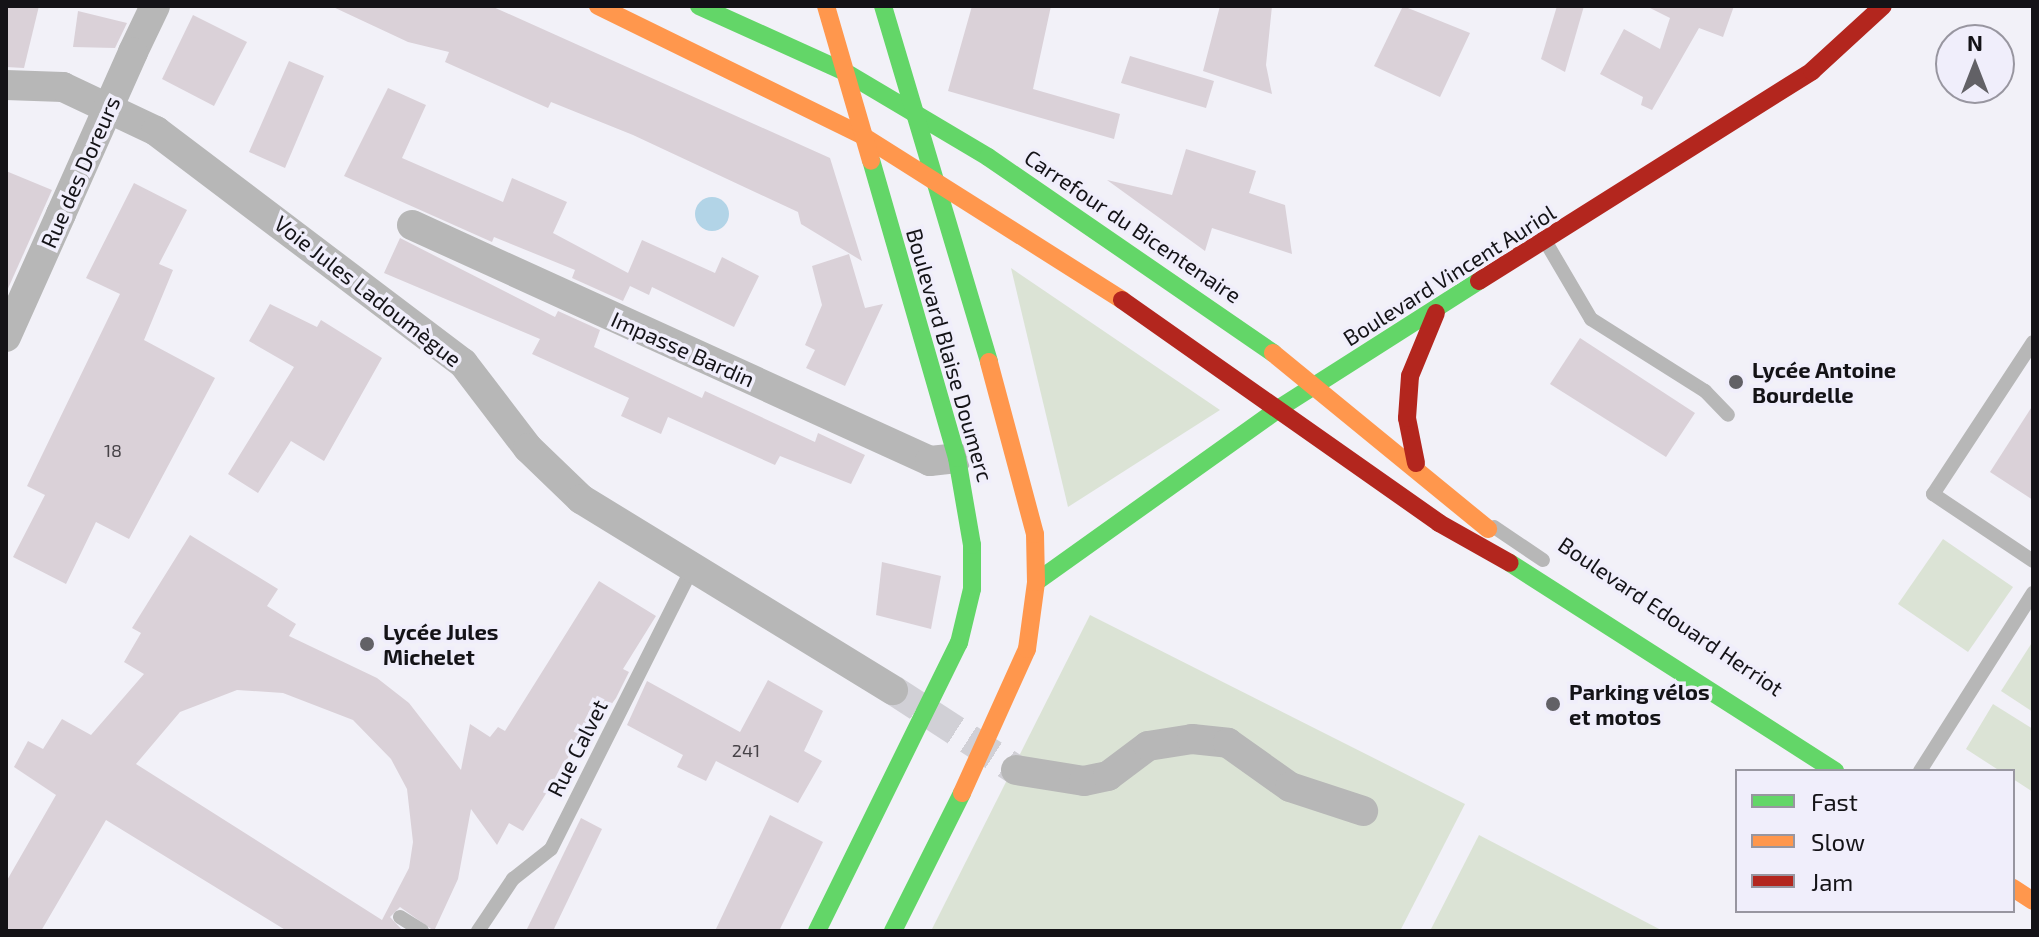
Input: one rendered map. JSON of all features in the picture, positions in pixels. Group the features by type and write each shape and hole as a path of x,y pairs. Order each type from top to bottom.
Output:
{"main road":[{"path":"699,6 845,72 917,113"},
{"name":"Boulevard Blaise Doumerc","path":"817,931 959,643 972,589 972,545 957,458 826,6"},
{"name":"Boulevard Blaise Doumerc","path":"883,6 1016,452 1035,534 1036,582 1027,649 984,750 893,931"},
{"name":"Boulevard Vincent Auriol","path":"1036,582 1281,407 1547,244 1812,71 1883,6"},
{"path":"617,10 863,136 1281,407"},
{"name":"Carrefour du Bicentenaire","path":"917,113 1318,384"},
{"path":"1416,463 1407,418 1410,376 1436,313"},
{"name":"Boulevard Edouard Herriot","path":"1318,384 1416,463 1559,591"},
{"name":"Boulevard Edouard Herriot","path":"1281,407 1439,523 1559,591 1843,768"},
{"path":"2015,889 2033,901"}],"street":[{"name":"Rue des Doreurs","path":"6,337 133,52 148,7"},
{"name":"Voie Jules Ladoumègue","path":"6,85 63,87 156,131 463,363 528,448 581,499 893,690"},
{"name":"Impasse Bardin","path":"412,225 930,461 957,458"},
{"path":"1016,770 1084,781 1108,776 1148,746 1192,739 1228,743 1290,787 1363,811"}],"lane":[{"path":"1547,244 1591,319 1705,391 1728,415"},
{"path":"2033,342 1933,494 2033,561"},
{"name":"Boulevard Edouard Herriot","path":"1455,501 1558,570"},
{"name":"Rue Calvet","path":"478,931 513,879 551,849 693,567"},
{"path":"1921,769 2033,593"},
{"name":"Boulevard Edouard Herriot","path":"1648,630 1843,768"},
{"path":"2015,869 2033,881"},
{"path":"400,917 422,931"}],"shaded area":[{"path":"1011,268 1220,410 1068,507"},
{"path":"1943,539 2013,587 1968,652 1898,604"},
{"path":"1090,615 1465,804 1400,931 931,931"},
{"path":"2033,641 2033,712 2001,691"},
{"path":"1993,704 2033,729 2033,792 2015,780 2015,769 1997,769 1966,749"},
{"path":"1479,835 1663,931 1430,931"}],"water":[{"path":"712,197 724,202 729,214 724,226 712,231 700,226 695,214 700,202"}],"building":[{"path":"6,6 39,6 24,68 6,67"},
{"path":"331,6 491,6 830,158 862,261 801,224 798,212 633,135 551,102 548,108 445,62 449,52 408,42"},
{"path":"972,6 1051,6 1033,89 1120,114 1114,139 948,91"},
{"path":"1220,6 1272,6 1266,65 1272,94 1203,71"},
{"path":"1403,6 1470,33 1440,97 1374,66"},
{"path":"1557,6 1584,6 1565,72 1541,59"},
{"path":"1646,6 1734,6 1723,37 1699,28 1652,110 1641,105 1643,97 1600,74 1624,29 1660,49 1670,18"},
{"path":"78,11 127,23 115,48 73,47"},
{"path":"193,15 247,42 214,106 162,79"},
{"path":"1130,56 1214,81 1206,108 1121,83"},
{"path":"289,61 324,76 285,168 249,152"},
{"path":"388,88 426,105 402,158 503,202 512,178 567,202 553,233 628,273 642,240 715,273 722,257 759,276 734,327 652,287 649,295 630,286 623,301 572,278 575,270 494,237 492,242 344,176"},
{"path":"1186,149 1256,171 1249,193 1285,205 1292,254 1212,228 1205,251 1107,180 1172,195"},
{"path":"6,171 52,190 6,293"},
{"path":"134,183 187,210 159,264 173,270 144,340 215,378 129,539 96,522 66,584 13,557 45,495 27,486 120,294 86,278"},
{"path":"400,238 555,317 558,311 600,330 594,347 702,398 705,391 815,442 818,433 865,455 851,484 780,456 775,465 668,417 661,434 621,416 629,398 532,354 540,339 384,273"},
{"path":"849,254 865,308 883,304 845,386 806,368 815,350 805,345 822,305 812,266"},
{"path":"270,304 317,327 321,320 382,358 324,461 291,441 258,493 228,474 294,367 249,341"},
{"path":"1580,338 1695,413 1666,457 1550,384"},
{"path":"2033,405 2033,500 1990,472"},
{"path":"190,535 278,589 267,606 296,624 289,636 377,678 409,703 461,770 470,724 490,737 498,727 505,731 599,581 656,616 623,669 629,672 616,698 605,713 598,709 523,831 509,823 497,845 471,809 458,879 434,931 400,907 390,917 403,931 287,931 106,820 41,931 6,931 6,882 56,795 14,767 28,741 43,749 62,719 91,735 144,674 124,662 141,633 132,628","holes":["237,690 283,693 353,720 391,759 407,789 413,842 409,868 382,920 136,764 180,712"]},
{"path":"882,562 941,576 931,629 876,615"},
{"path":"768,680 823,711 804,751 822,761 798,803 716,761 706,781 677,767 683,755 627,725 647,681 740,732"},
{"path":"770,815 823,842 779,931 715,931"},
{"path":"581,818 602,829 553,931 526,931"}],"tunnel":[{"path":"893,690 1016,770"}],"traffic: fast":[{"path":"699,6 845,72 988,157 1273,353"},
{"path":"883,6 989,362"},
{"path":"817,931 959,643 972,589 972,545 957,458 871,161"},
{"path":"1036,582 1281,407 1479,281"},
{"path":"1510,563 1832,769"},
{"path":"893,931 962,793"}],"traffic: slow":[{"path":"598,6 863,136 1122,300"},
{"path":"826,6 871,161"},
{"path":"1273,353 1488,529"},
{"path":"962,793 1027,649 1036,582 1035,534 989,362"},
{"path":"2015,889 2033,901"}],"traffic: jam":[{"path":"1479,281 1812,71 1883,6"},
{"path":"1122,300 1439,523 1510,563"},
{"path":"1416,463 1407,418 1410,376 1436,313"}],"place":[{"name":"Lycée Antoine Bourdelle","path":"1736,382"},
{"name":"Lycée Jules Michelet","path":"367,644"},
{"name":"Parking vélos et motos","path":"1553,704"}]}
